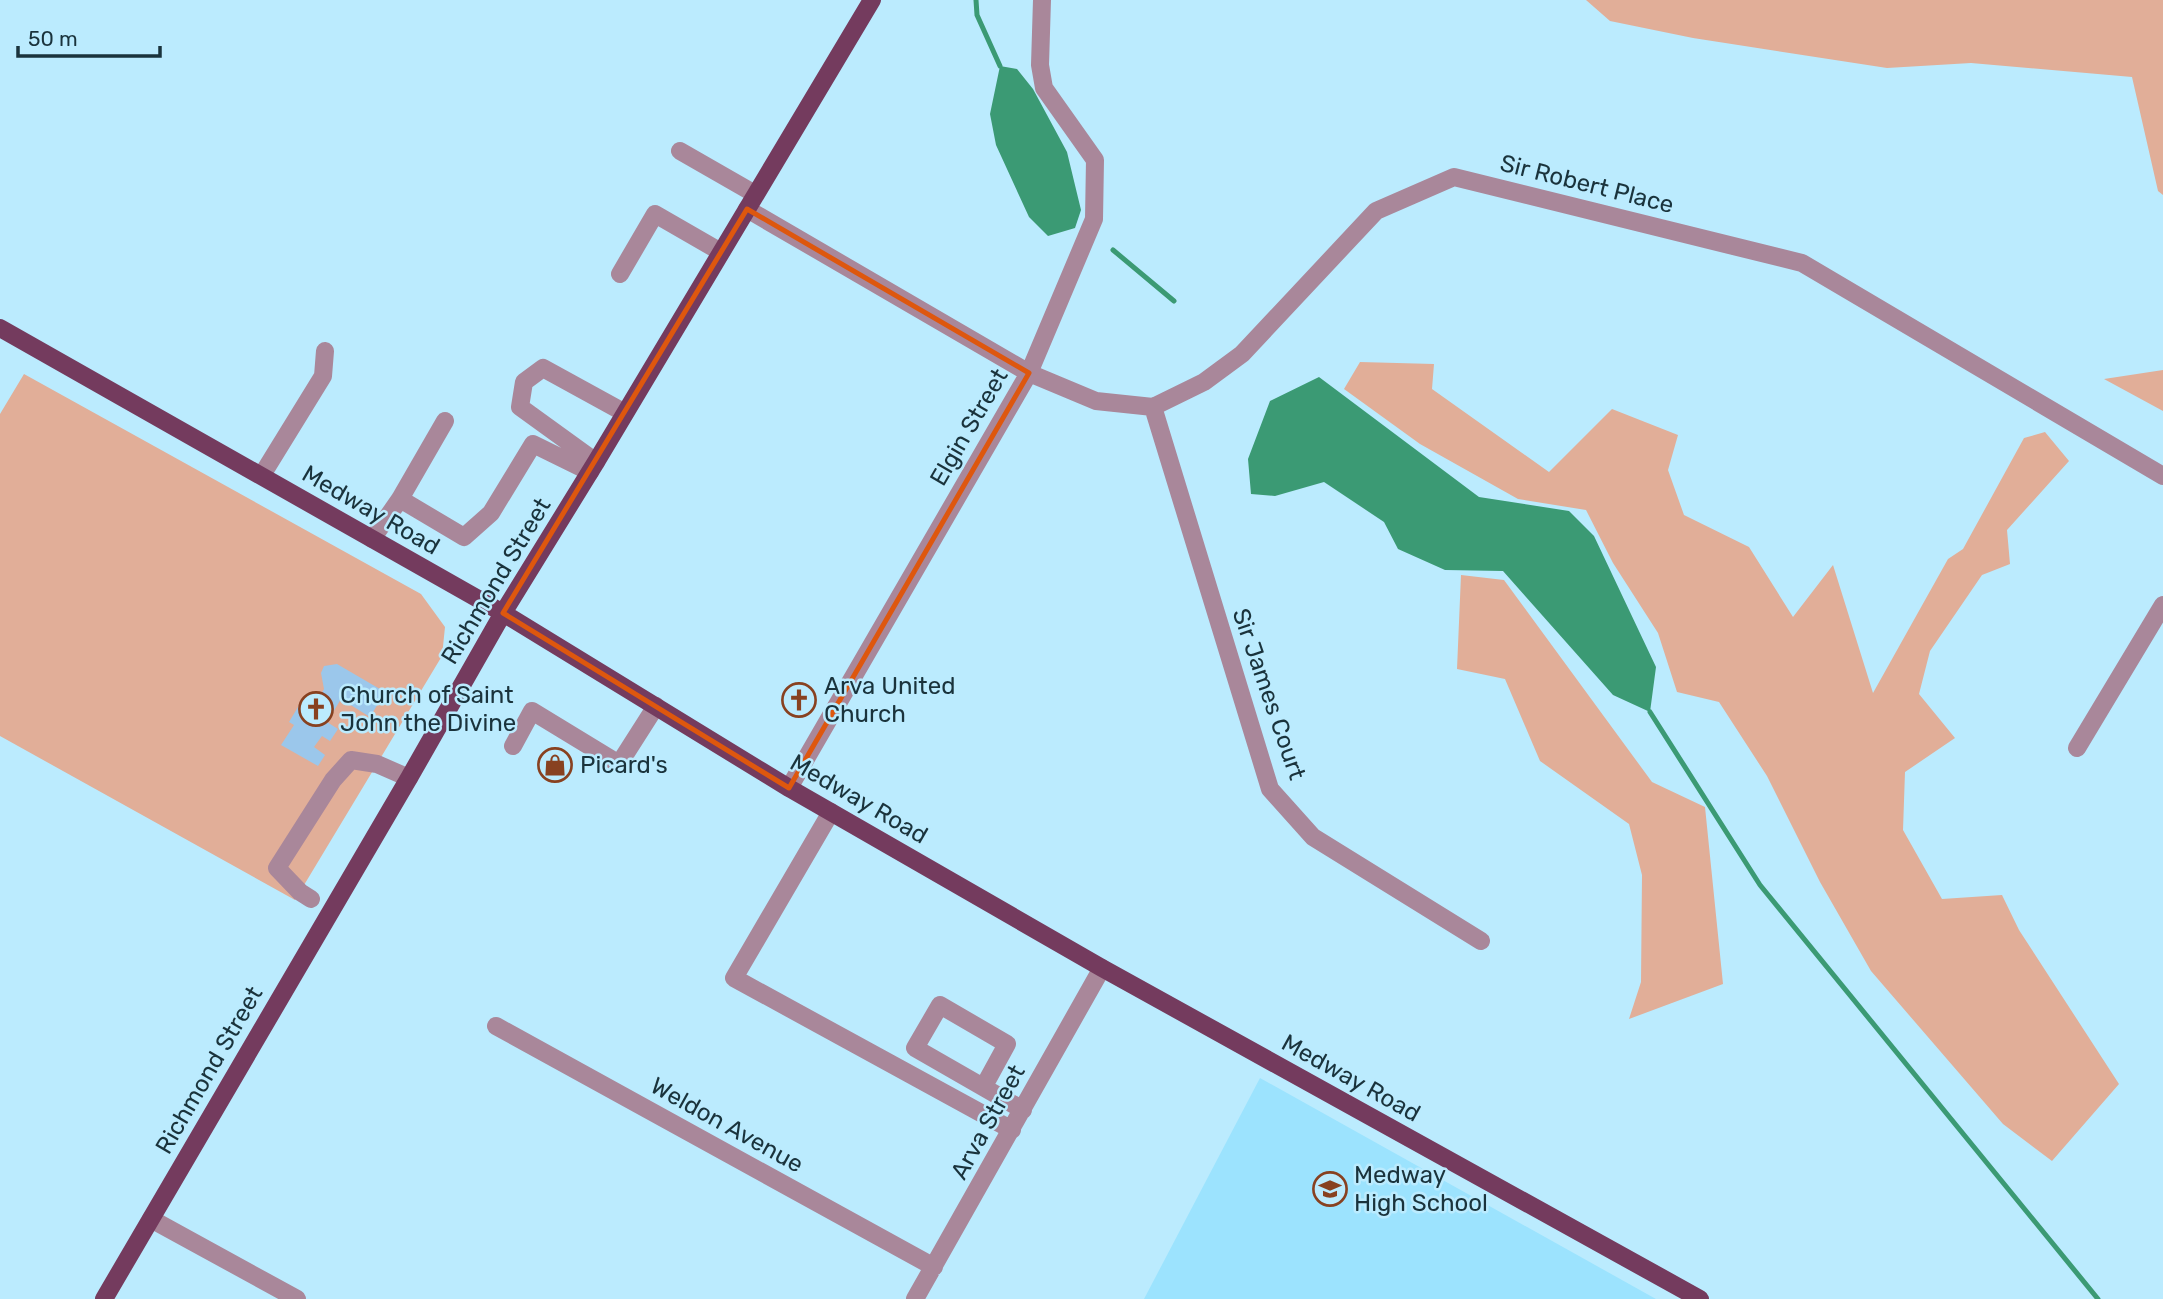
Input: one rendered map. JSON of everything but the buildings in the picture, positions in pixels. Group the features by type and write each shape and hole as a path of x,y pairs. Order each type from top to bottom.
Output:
{"main road":[{"name":"Richmond Street","path":"104,1299 503,613 872,0"},
{"name":"Medway Road","path":"0,328 503,613 789,788 1102,968 1700,1299"}],"street":[{"path":"1042,0 1040,65 1044,88 1095,160 1094,219 1029,373 1096,401 1153,407"},
{"name":"Elgin Street","path":"680,151 751,202 1029,373 789,788"},
{"name":"Sir Robert Place","path":"1153,407 1204,382 1242,354 1376,211 1454,177 1802,262 2163,476"},
{"path":"620,274 655,214 721,252"},
{"path":"262,475 323,376 325,351"},
{"path":"593,467 520,407 524,382 543,368 625,413"},
{"name":"Sir James Court","path":"1153,407 1270,789 1313,837 1481,941"},
{"path":"372,539 400,499 445,421"},
{"path":"400,499 464,537 491,513 533,444 593,467"},
{"path":"2077,748 2163,605"},
{"path":"513,746 532,711 619,764 656,706"},
{"path":"311,899 300,892 277,868 333,780 351,760 377,764 409,778"},
{"path":"831,812 734,978 1012,1130"},
{"name":"Arva Street","path":"915,1299 1102,968"},
{"path":"984,1086 1007,1044 940,1005 915,1048 1023,1110"},
{"name":"Weldon Avenue","path":"496,1026 934,1267"},
{"path":"151,1219 292,1298"}],"highlighted area":[{"path":"747,209 1029,373 789,788 503,613"}],"shaded area":[{"path":"1586,0 2163,0 2163,195 2158,191 2132,77 1971,63 1887,68 1693,38 1610,21"},
{"path":"1000,66 1017,69 1033,89 1067,152 1081,210 1075,228 1048,236 1029,217 996,145 990,114"},
{"path":"1360,362 1434,364 1432,389 1549,472 1612,409 1678,435 1668,470 1684,515 1749,547 1793,617 1833,565 1873,693 1948,559 1963,549 2024,438 2045,432 2069,461 2007,530 2010,564 1982,575 1930,651 1919,694 1955,738 1905,772 1903,830 1942,899 2002,895 2019,930 2119,1084 2052,1161 2003,1124 1871,971 1820,882 1767,776 1719,702 1677,692 1658,633 1613,563 1586,510 1518,499 1420,444 1344,389"},
{"path":"2163,370 2163,411 2104,379"},
{"path":"24,374 421,594 445,627 442,656 295,900 0,736 0,414"},
{"path":"1319,377 1479,497 1569,511 1594,536 1656,667 1650,712 1613,695 1503,571 1445,570 1398,549 1384,522 1324,482 1275,496 1251,494 1248,459 1270,401"},
{"path":"1461,575 1504,580 1652,782 1705,807 1723,984 1629,1019 1641,982 1642,875 1629,824 1540,761 1505,679 1457,669"},
{"name":"Medway High School","path":"1260,1078 1656,1299 1144,1299"}],"waterway":[{"path":"976,0 977,15 1000,66"},
{"path":"1113,250 1174,301"},
{"path":"1650,712 1760,885 2098,1299"}],"place":[{"name":"Arva United Church","path":"799,700"},
{"name":"Church of Saint John the Divine","path":"316,709"},
{"name":"Picard's","path":"555,765"},
{"name":"Medway High School","path":"1330,1189"}]}
